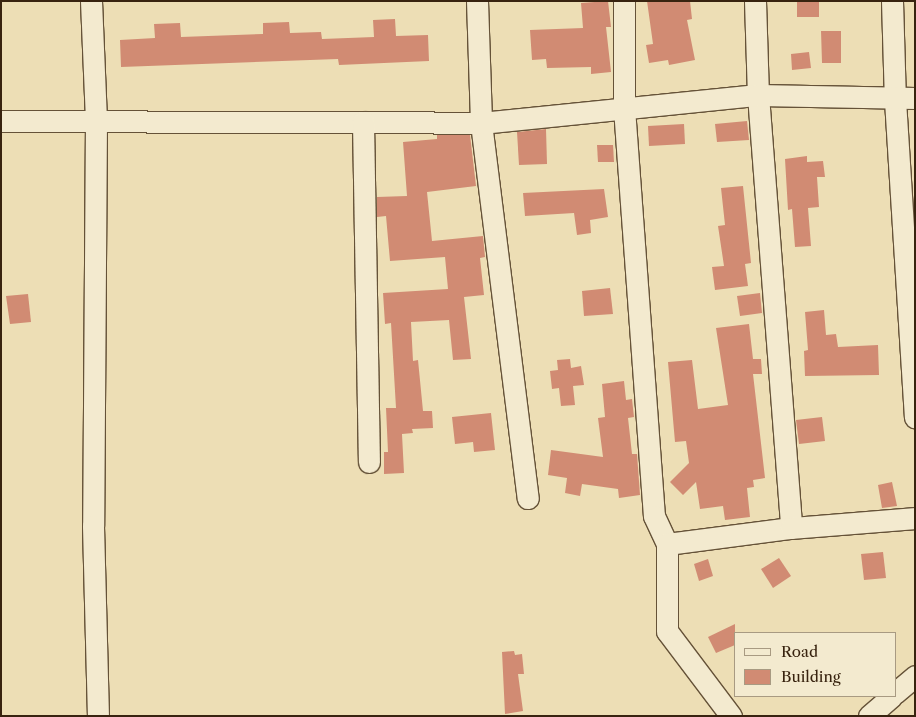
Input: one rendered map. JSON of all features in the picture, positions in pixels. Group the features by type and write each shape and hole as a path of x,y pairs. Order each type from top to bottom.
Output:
{"street":[{"path":"91,1 96,120 93,526 98,716"},
{"path":"477,1 481,123 528,498"},
{"path":"624,1 624,108 654,516 667,544 667,631 731,716"},
{"path":"755,1 758,95 791,528"},
{"path":"892,1 905,99 915,417"},
{"path":"1,121 481,123 758,95 905,99"},
{"path":"363,122 369,462"},
{"path":"667,544 791,528 915,518"},
{"path":"896,692 915,676"},
{"path":"869,716 891,697"}],"building":[{"path":"608,1 611,27 606,27 611,72 591,74 591,67 547,68 546,59 532,60 530,30 583,28 581,3"},
{"path":"647,1 690,1 692,19 687,20 695,60 669,65 668,60 649,63 646,45 653,44"},
{"path":"797,1 819,1 819,17 797,17"},
{"path":"395,19 396,36 428,35 429,61 339,65 338,59 121,67 120,40 155,38 154,24 180,23 181,37 263,34 263,23 289,22 290,33 321,32 322,39 374,37 373,20"},
{"path":"821,31 841,31 841,63 822,63"},
{"path":"809,52 811,68 792,70 791,54"},
{"path":"747,121 749,140 717,142 715,124"},
{"path":"684,124 685,144 649,146 648,126"},
{"path":"546,129 547,164 519,165 517,132"},
{"path":"437,135 470,135 476,186 427,192 432,241 483,236 485,257 480,258 484,295 464,297 471,359 453,360 449,320 411,322 413,361 418,360 423,411 432,411 433,428 412,429 413,433 402,434 404,473 384,474 384,452 388,452 386,408 396,408 391,323 385,324 383,293 448,289 445,257 390,261 386,216 377,217 377,197 407,196 403,142 437,139"},
{"path":"597,145 613,145 614,162 598,162"},
{"path":"807,156 807,162 823,161 825,177 817,177 819,207 808,208 811,246 795,247 792,209 788,210 785,159"},
{"path":"743,186 751,263 745,264 748,286 715,290 712,267 724,266 718,226 725,225 721,188"},
{"path":"604,189 608,217 590,220 591,233 577,235 574,213 525,216 523,193"},
{"path":"610,288 613,314 584,316 582,291"},
{"path":"760,293 762,313 740,316 737,296"},
{"path":"28,294 31,322 10,324 6,296"},
{"path":"824,310 826,335 836,334 838,347 878,345 879,375 805,376 804,351 808,350 805,312"},
{"path":"749,324 753,359 761,359 762,374 753,374 765,478 753,480 754,487 747,488 750,517 725,520 723,506 700,509 696,482 683,495 670,482 689,463 686,441 675,442 668,362 692,360 698,409 728,405 716,328"},
{"path":"570,359 571,368 581,366 584,385 573,386 575,405 561,406 559,388 552,389 550,371 558,370 557,360"},
{"path":"624,381 626,400 632,399 634,417 628,418 632,454 637,454 640,495 619,498 618,489 582,484 580,496 565,493 567,478 548,475 551,450 603,457 598,418 605,417 602,384"},
{"path":"491,413 495,450 474,452 473,442 455,444 452,417"},
{"path":"822,417 825,441 799,444 796,420"},
{"path":"892,482 897,506 882,508 878,485"},
{"path":"883,552 886,578 864,580 861,554"},
{"path":"779,558 791,576 773,588 761,569"},
{"path":"708,559 713,576 699,581 694,564"},
{"path":"735,624 734,645 716,653 708,637"},
{"path":"514,651 515,655 522,654 524,674 518,674 523,711 505,714 502,652"}]}
